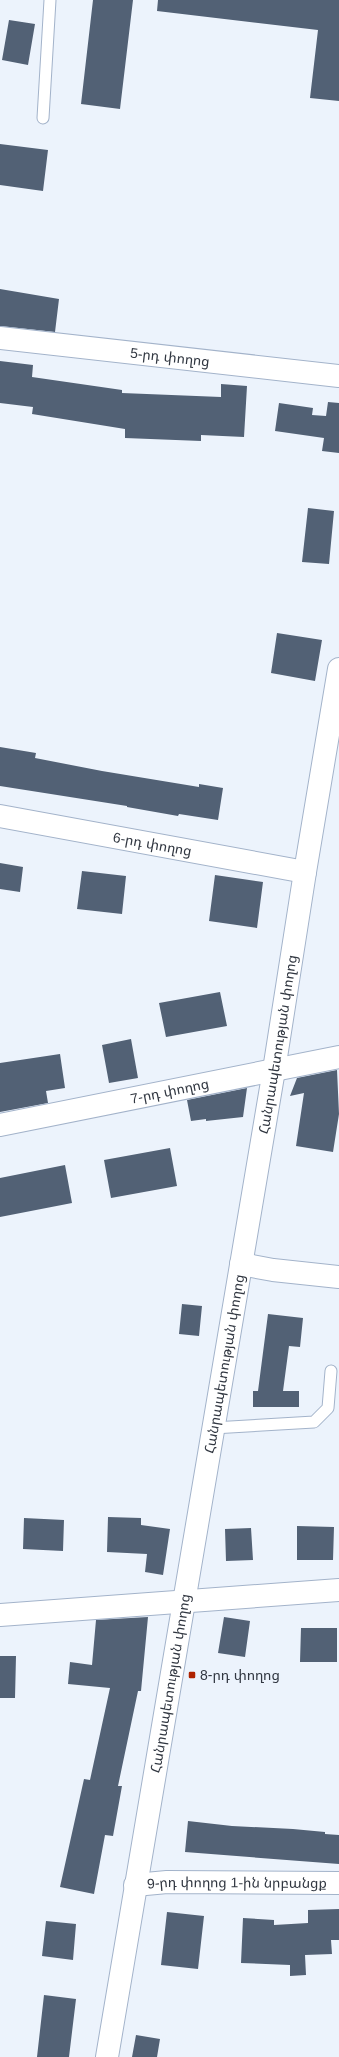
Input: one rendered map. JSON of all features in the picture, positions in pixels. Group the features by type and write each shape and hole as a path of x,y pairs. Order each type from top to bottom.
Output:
{"street":[{"name":"5-րդ փողոց","path":"0,338 339,376"},
{"name":"Հանրապետության փողոց","path":"106,2057 274,1070 339,669"},
{"name":"6-րդ փողոց","path":"0,816 305,872"},
{"name":"7-րդ փողոց","path":"0,1125 339,1057"},
{"path":"241,1264 273,1270 339,1277"},
{"path":"0,1615 339,1590"},
{"name":"9-րդ փողոց 1-ին նրբանցք","path":"135,1885 167,1882 339,1884"}],"lane":[{"path":"43,118 50,0"},
{"path":"213,1428 314,1422 328,1408 331,1371"}],"building":[{"path":"93,0 133,0 120,109 81,104"},
{"path":"158,0 339,0 339,101 310,98 318,30 157,11"},
{"path":"9,20 35,24 28,65 2,60"},
{"path":"0,144 48,150 43,191 0,185"},
{"path":"0,289 59,299 55,332 0,326"},
{"path":"0,361 33,365 32,377 122,390 122,393 221,397 221,384 247,386 244,437 201,435 201,441 125,438 125,429 32,414 33,407 0,403"},
{"path":"328,402 339,403 339,453 322,451 324,438 275,431 279,403 313,408 312,415 326,416"},
{"path":"308,508 334,511 329,564 302,562"},
{"path":"277,633 322,640 315,681 271,673"},
{"path":"0,747 36,753 35,758 102,771 199,787 199,784 223,788 218,820 179,814 178,816 127,806 0,786"},
{"path":"0,863 23,867 20,892 0,889"},
{"path":"82,871 126,876 122,914 77,909"},
{"path":"215,875 263,882 257,928 209,921"},
{"path":"220,992 227,1026 166,1037 159,1003"},
{"path":"131,1039 138,1078 109,1083 102,1045"},
{"path":"60,1054 65,1088 46,1091 48,1103 0,1112 0,1063"},
{"path":"337,1070 339,1114 333,1152 296,1146 304,1093 290,1096 297,1078"},
{"path":"247,1088 243,1117 191,1121 187,1100"},
{"path":"170,1148 177,1186 111,1198 104,1160"},
{"path":"65,1165 72,1203 0,1217 0,1178"},
{"path":"182,1304 202,1306 199,1336 179,1334"},
{"path":"268,1314 303,1318 300,1347 289,1346 283,1391 299,1391 299,1407 253,1407 253,1391 258,1391"},
{"path":"108,1517 141,1518 141,1525 170,1529 163,1575 145,1572 147,1554 107,1552"},
{"path":"24,1518 64,1520 63,1551 23,1549"},
{"path":"297,1526 334,1527 333,1560 297,1560"},
{"path":"251,1528 253,1560 226,1561 225,1529"},
{"path":"148,1617 141,1691 138,1691 118,1786 122,1786 113,1836 105,1835 94,1894 60,1887 84,1779 90,1780 110,1688 68,1684 70,1662 92,1665 96,1620"},
{"path":"224,1617 250,1621 245,1657 218,1653"},
{"path":"301,1628 337,1628 337,1662 300,1662"},
{"path":"0,1656 16,1656 15,1698 0,1698"},
{"path":"188,1821 232,1826 293,1829 339,1835 339,1864 185,1852"},
{"path":"339,1909 339,1940 331,1940 332,1954 305,1955 306,1975 290,1976 290,1965 241,1963 243,1918 274,1920 274,1925 308,1923 308,1910"},
{"path":"167,1912 204,1916 198,1969 161,1965"},
{"path":"46,1921 76,1924 73,1960 42,1956"},
{"path":"44,1995 76,1999 69,2057 37,2057"},
{"path":"136,2035 160,2039 157,2057 132,2057"}],"place":[{"name":"8-րդ փողոց","path":"192,1675"}]}
